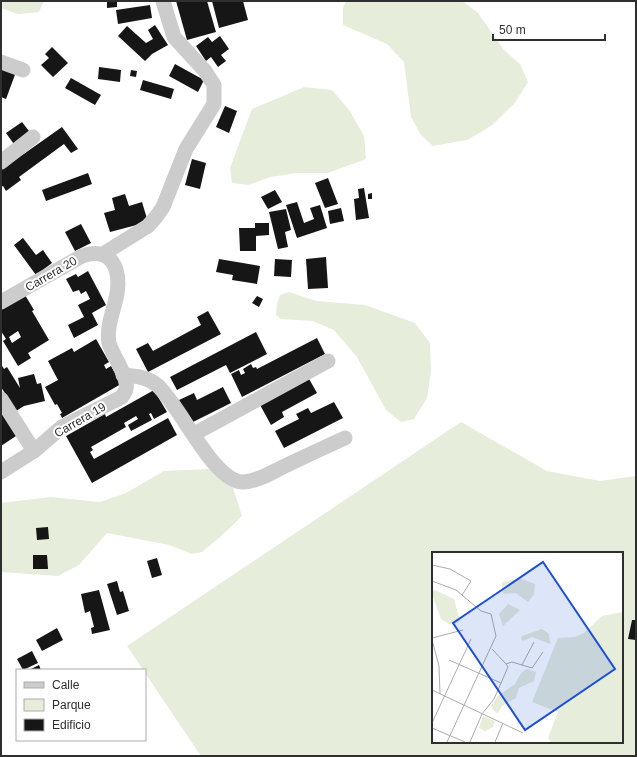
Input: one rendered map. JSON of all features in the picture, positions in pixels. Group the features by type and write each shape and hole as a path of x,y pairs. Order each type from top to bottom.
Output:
{"street":[{"path":"102,254 148,226 156,217 163,207 186,149 214,104 214,85 205,71 174,36 163,1"},
{"path":"1,62 23,70"},
{"path":"1,162 33,137"},
{"name":"Carrera 20","path":"1,302 82,256 91,253 102,254"},
{"path":"102,254 109,257 114,262 117,277 117,293 110,324 109,343 123,375 142,376 157,385 178,410 216,468 235,481 244,482 260,478 345,438"},
{"path":"194,434 328,361"},
{"name":"Carrera 19","path":"1,472 34,451 62,427 122,397 127,388 123,375"},
{"path":"1,399 34,451"}],"green space":[{"path":"1,1 44,1 39,12 18,14 1,8"},
{"path":"346,1 462,1 478,13 504,50 520,64 528,82 514,104 491,126 467,140 433,146 421,135 411,117 404,62 387,44 343,25 343,8"},
{"path":"304,87 332,90 350,111 364,136 366,159 328,173 296,173 271,177 248,185 232,183 230,168 252,109"},
{"path":"289,292 316,301 365,305 415,323 430,343 431,372 427,398 414,419 401,422 386,410 357,357 334,330 313,321 281,319 276,315 280,295"},
{"path":"461,422 547,471 600,481 636,476 636,756 201,756 146,674 146,669 142,669 127,646"},
{"path":"210,469 233,488 242,516 202,552 192,554 169,545 107,533 79,565 58,576 1,572 1,503 51,497 100,502 126,493 164,471"}],"building":[{"path":"107,1 117,1 117,7 107,8"},
{"path":"176,1 207,1 216,32 187,40"},
{"path":"212,1 243,1 248,20 219,28"},
{"path":"150,5 152,18 118,24 116,10"},
{"path":"155,25 168,45 152,54 145,61 118,36 127,26 146,43 153,39 148,30"},
{"path":"220,36 229,49 221,55 226,61 218,67 211,57 206,61 196,46 208,37 212,42"},
{"path":"52,47 68,63 53,77 41,65 49,58 45,54"},
{"path":"175,64 204,80 198,92 169,76"},
{"path":"1,67 16,72 6,99 1,97"},
{"path":"99,67 121,70 120,82 98,79"},
{"path":"131,70 137,71 136,77 130,76"},
{"path":"71,78 101,95 95,105 65,88"},
{"path":"143,80 174,89 171,99 140,90"},
{"path":"225,106 237,111 229,133 216,127"},
{"path":"22,122 32,135 16,147 6,133"},
{"path":"62,127 78,149 71,153 64,144 19,177 21,180 6,191 3,186 1,187 1,170"},
{"path":"192,159 206,163 200,189 185,185"},
{"path":"88,173 92,184 46,201 42,190"},
{"path":"328,178 338,204 325,208 315,183"},
{"path":"364,188 369,218 356,220 354,199 359,198 358,189"},
{"path":"275,190 282,202 268,209 261,197"},
{"path":"372,193 372,199 368,199 368,194"},
{"path":"125,194 129,206 142,202 148,222 110,232 104,213 115,210 112,198"},
{"path":"297,202 304,223 314,219 310,208 320,205 327,228 297,238 286,205"},
{"path":"341,208 344,221 330,224 328,211"},
{"path":"286,209 291,230 285,232 288,247 278,249 269,212"},
{"path":"255,223 269,223 269,235 256,236 256,251 240,251 239,228 255,228"},
{"path":"81,224 91,243 75,251 65,232"},
{"path":"23,238 36,255 43,250 52,263 36,275 14,245"},
{"path":"326,257 328,288 308,289 306,259"},
{"path":"219,259 260,266 257,284 232,280 233,275 216,272"},
{"path":"275,259 292,260 291,277 274,276"},
{"path":"88,271 106,305 92,313 98,325 74,338 68,325 84,317 78,305 90,299 86,291 81,294 79,290 73,292 66,279 76,274 78,277"},
{"path":"25,295 34,310 32,311 49,340 28,353 31,358 18,366 3,341 6,339 1,331 1,310","holes":["18,331 21,337 12,343 9,337"]},
{"path":"257,296 263,299 259,307 252,303"},
{"path":"208,311 221,334 148,372 136,349 148,343 153,351 201,325 197,317"},
{"path":"256,332 267,354 230,373 226,365 177,390 170,377"},
{"path":"317,338 325,354 242,397 231,374 239,370 241,375 245,373 243,369 251,364 253,368 256,367 257,369"},
{"path":"96,339 109,362 104,365 106,369 111,366 121,384 62,418 60,414 62,413 57,404 55,405 45,387 58,380 48,361 72,348 74,352"},
{"path":"1,364 4,369 7,367 20,388 18,378 34,374 37,384 41,383 45,401 24,406 16,411 1,387"},
{"path":"308,377 317,393 282,412 284,417 271,425 259,403"},
{"path":"223,387 231,403 191,423 179,400 194,393 197,400"},
{"path":"154,390 167,412 154,419 151,413 149,414 152,420 131,431 128,425 138,419 136,416 124,423 126,427 91,447 93,450 90,452 94,459 168,418 177,435 92,483 66,436 105,414 106,417"},
{"path":"334,402 343,418 284,448 275,431 299,419 296,414 308,408 311,413"},
{"path":"1,408 19,434 1,446"},
{"path":"48,527 49,539 37,540 36,528"},
{"path":"33,555 47,555 48,569 33,569"},
{"path":"157,558 162,575 152,578 147,561"},
{"path":"117,581 120,592 123,591 129,611 117,615 107,584"},
{"path":"99,590 110,630 92,634 91,628 94,627 90,611 85,613 81,594"},
{"path":"632,620 636,620 636,640 628,639"},
{"path":"57,628 63,640 42,651 36,640"},
{"path":"32,651 38,663 22,669 17,659"},
{"path":"39,665 41,669 31,669"}]}
